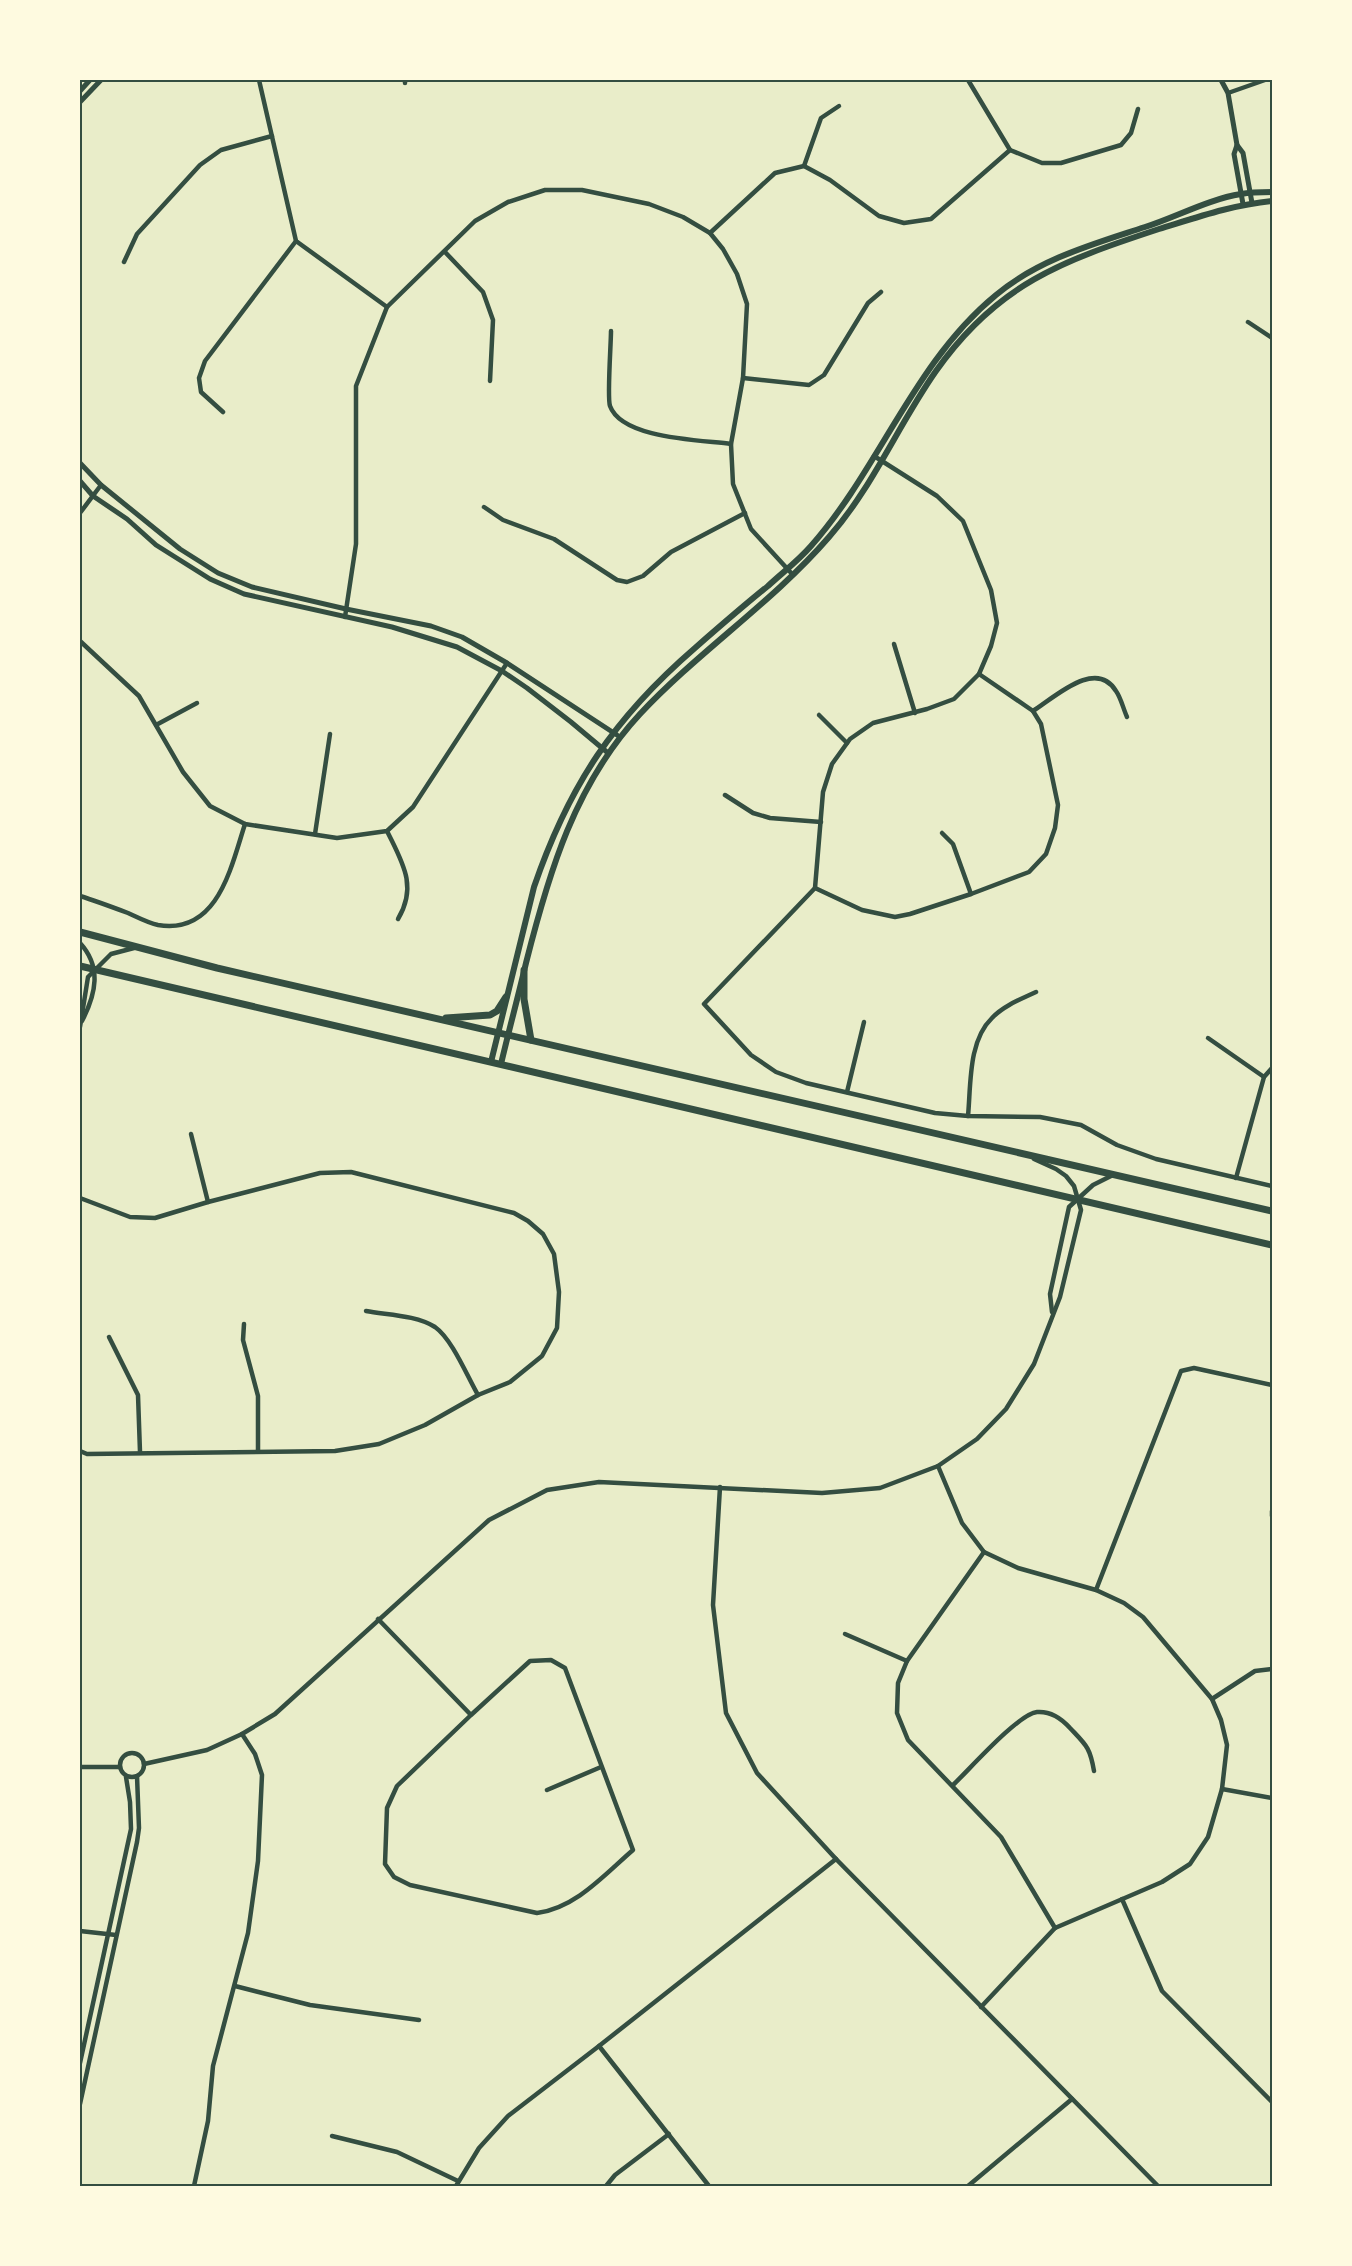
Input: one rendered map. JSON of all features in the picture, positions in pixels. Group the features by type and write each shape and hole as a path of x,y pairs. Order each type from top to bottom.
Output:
{"main road":[{"path":"491,1062 531,897 543,861 577,786 601,748 648,691 788,569 811,546 845,502 930,367 956,334 997,294 1038,268 1073,251 1240,194 1272,192"},
{"path":"501,1064 539,907 568,824 586,788 608,753 650,703 793,575 838,527 882,462 933,374 973,325 1014,291 1045,272 1079,256 1242,204 1272,201"},
{"path":"80,932 217,968 1272,1210"},
{"path":"80,966 1272,1245"},
{"path":"524,970 524,999 531,1040"},
{"path":"437,1018 490,1015 497,1011 506,997"}],"street":[{"path":"80,91 90,80"},
{"path":"80,102 101,80"},
{"path":"259,80 296,241 387,307"},
{"path":"968,80 1010,150 1042,163 1061,164 1122,145 1131,133 1138,109"},
{"path":"1221,80 1228,93 1237,146 1234,154 1242,204"},
{"path":"1228,93 1265,80"},
{"path":"804,166 821,118 839,106"},
{"path":"124,262 137,234 200,165 221,150 272,136"},
{"path":"1237,146 1243,153 1252,203"},
{"path":"710,233 775,173 804,166 830,180 879,216 904,223 931,219 1010,150"},
{"path":"345,617 356,544 356,386 387,307 475,221 508,202 545,190 582,190 649,204 683,217 710,233 723,249 737,274 747,304 742,378 731,444 733,484 752,529 793,575"},
{"path":"223,412 201,392 199,378 205,361 296,241"},
{"path":"445,252 483,292 493,320 490,381"},
{"path":"742,378 809,385 824,375 868,303 881,292"},
{"path":"1248,322 1272,338"},
{"path":"611,331 610,406 620,420 645,433 731,444"},
{"path":"874,456 937,496 963,521 991,590 998,622 991,646 979,674 954,699 873,723 847,743 832,764 823,792 815,888 704,1004 752,1055 776,1072 806,1083 935,1113 1040,1117 1081,1125 1117,1145 1146,1156 1272,1186"},
{"path":"80,463 101,485 180,549 218,573 252,587 431,626 462,637 507,663 620,738"},
{"path":"80,481 93,496 127,519 156,545 210,579 244,594 439,640 457,647 502,671 571,722 608,753"},
{"path":"80,513 101,485"},
{"path":"484,507 503,519 554,539 616,580 627,582 644,576 671,552 745,513"},
{"path":"80,641 139,696 183,772 210,806 246,824 337,838 387,831 413,807 507,663"},
{"path":"894,644 915,712"},
{"path":"815,888 862,910 895,917 971,894 1029,872 1046,854 1056,828 1058,805 1041,724 1033,711 979,674"},
{"path":"1033,711 1085,678 1096,676 1104,678 1116,690 1127,717"},
{"path":"156,726 196,703"},
{"path":"819,715 847,743"},
{"path":"315,834 330,734"},
{"path":"725,795 753,813 770,818 821,822"},
{"path":"80,896 157,925 180,926 194,921 212,906 226,881 246,824"},
{"path":"387,831 407,876 405,907 398,919"},
{"path":"942,833 953,844 971,894"},
{"path":"80,943 88,952 95,970"},
{"path":"80,1025 81,1006 88,977 111,954 137,947"},
{"path":"968,1116 974,1052 980,1036 991,1018 1007,1006 1036,992"},
{"path":"847,1092 864,1022"},
{"path":"1208,1038 1264,1077"},
{"path":"1236,1178 1264,1077 1272,1068"},
{"path":"191,1134 208,1202"},
{"path":"144,1764 207,1750 242,1734 275,1714 489,1520 547,1490 599,1482 822,1493 880,1488 938,1467 977,1439 1006,1409 1021,1389 1034,1364 1060,1297 1081,1210 1074,1186 1066,1176 1021,1152"},
{"path":"80,1198 106,1210 130,1217 155,1218 320,1173 351,1172 514,1214 528,1221 543,1234 555,1254 559,1292 557,1328 542,1356 510,1382 478,1395 425,1425 379,1444 335,1451 87,1454 80,1452"},
{"path":"1052,1313 1050,1294 1070,1207 1093,1185 1116,1174"},
{"path":"366,1311 423,1322 436,1328 450,1344 478,1395"},
{"path":"244,1324 243,1340 258,1395 258,1451"},
{"path":"109,1337 138,1395 140,1452"},
{"path":"1096,1590 1181,1371 1194,1368 1272,1385"},
{"path":"938,1467 962,1523 984,1552 1018,1568 1096,1590 1124,1603 1143,1617 1212,1699 1221,1720 1227,1745 1222,1789 1208,1837 1190,1864 1162,1882 1055,1928 981,2007"},
{"path":"720,1487 713,1605 726,1713 757,1773 836,1859 1158,2187"},
{"path":"984,1552 907,1661 898,1683 897,1713 908,1740 1001,1837 1055,1928"},
{"path":"378,1619 471,1715"},
{"path":"845,1634 907,1661"},
{"path":"551,1660 565,1668 633,1850 572,1901 554,1911 537,1913 410,1885 394,1877 385,1864 387,1808 397,1786 471,1715 530,1661 551,1660"},
{"path":"1212,1699 1255,1671 1272,1669"},
{"path":"953,1785 1020,1719 1036,1712 1051,1713 1065,1722 1091,1752 1094,1771"},
{"path":"194,2187 208,2121 213,2066 248,1933 258,1861 262,1775 255,1754 242,1734"},
{"path":"119,1767 123,1756 130,1752 141,1757 144,1764 141,1773 132,1778 126,1777"},
{"path":"80,1767 119,1767"},
{"path":"80,2063 130,1829 130,1802 126,1777 119,1767"},
{"path":"547,1790 601,1767"},
{"path":"80,2104 81,2087 137,1842 139,1808 137,1776"},
{"path":"1222,1789 1272,1798"},
{"path":"332,2136 397,2152 457,2184 479,2148 507,2116 836,1859"},
{"path":"1122,1899 1162,1991 1272,2102"},
{"path":"80,1930 116,1935"},
{"path":"235,1986 310,2005 419,2020"},
{"path":"599,2046 709,2187"},
{"path":"968,2187 1072,2099"},
{"path":"606,2187 615,2175 669,2134"},
{"path":"974,2181 978,2187"}]}
